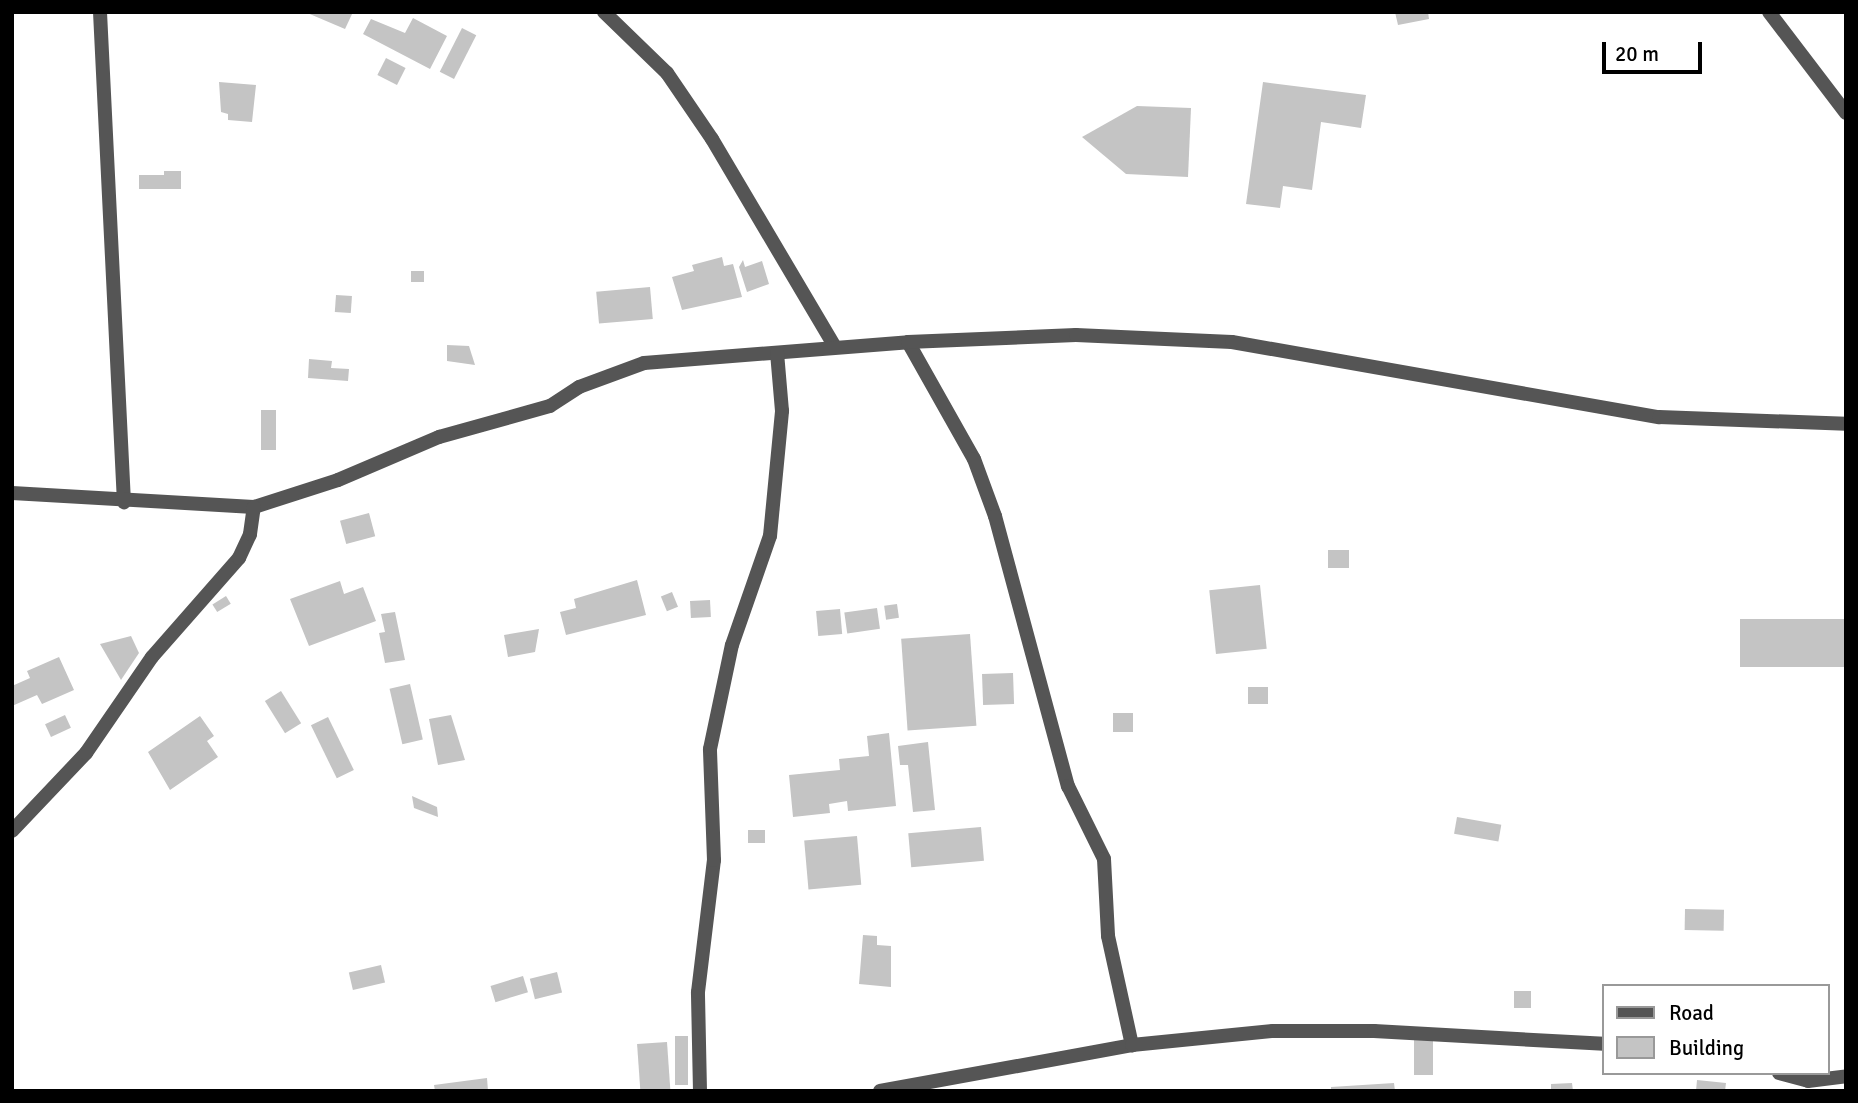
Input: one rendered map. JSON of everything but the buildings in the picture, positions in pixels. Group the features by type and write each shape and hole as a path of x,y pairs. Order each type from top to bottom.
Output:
{"street":[{"path":"100,12 124,502"},
{"path":"604,12 674,84 712,139 835,347"},
{"path":"1769,12 1846,113"},
{"path":"12,493 124,502 254,507 338,480 439,437 550,406 579,387 644,363 908,342 1076,335 1232,342 1660,417 1846,424"},
{"path":"908,342 974,459 995,516 1068,786 1104,859 1108,936 1132,1045"},
{"path":"700,1091 700,964 714,860 710,750 732,645 770,536 782,411 777,354"},
{"path":"12,831 86,753 152,657 239,558 250,534 254,507"},
{"path":"880,1091 1132,1045 1273,1031 1374,1031 1602,1044"},
{"path":"1785,1075 1808,1082 1846,1076"}]}
